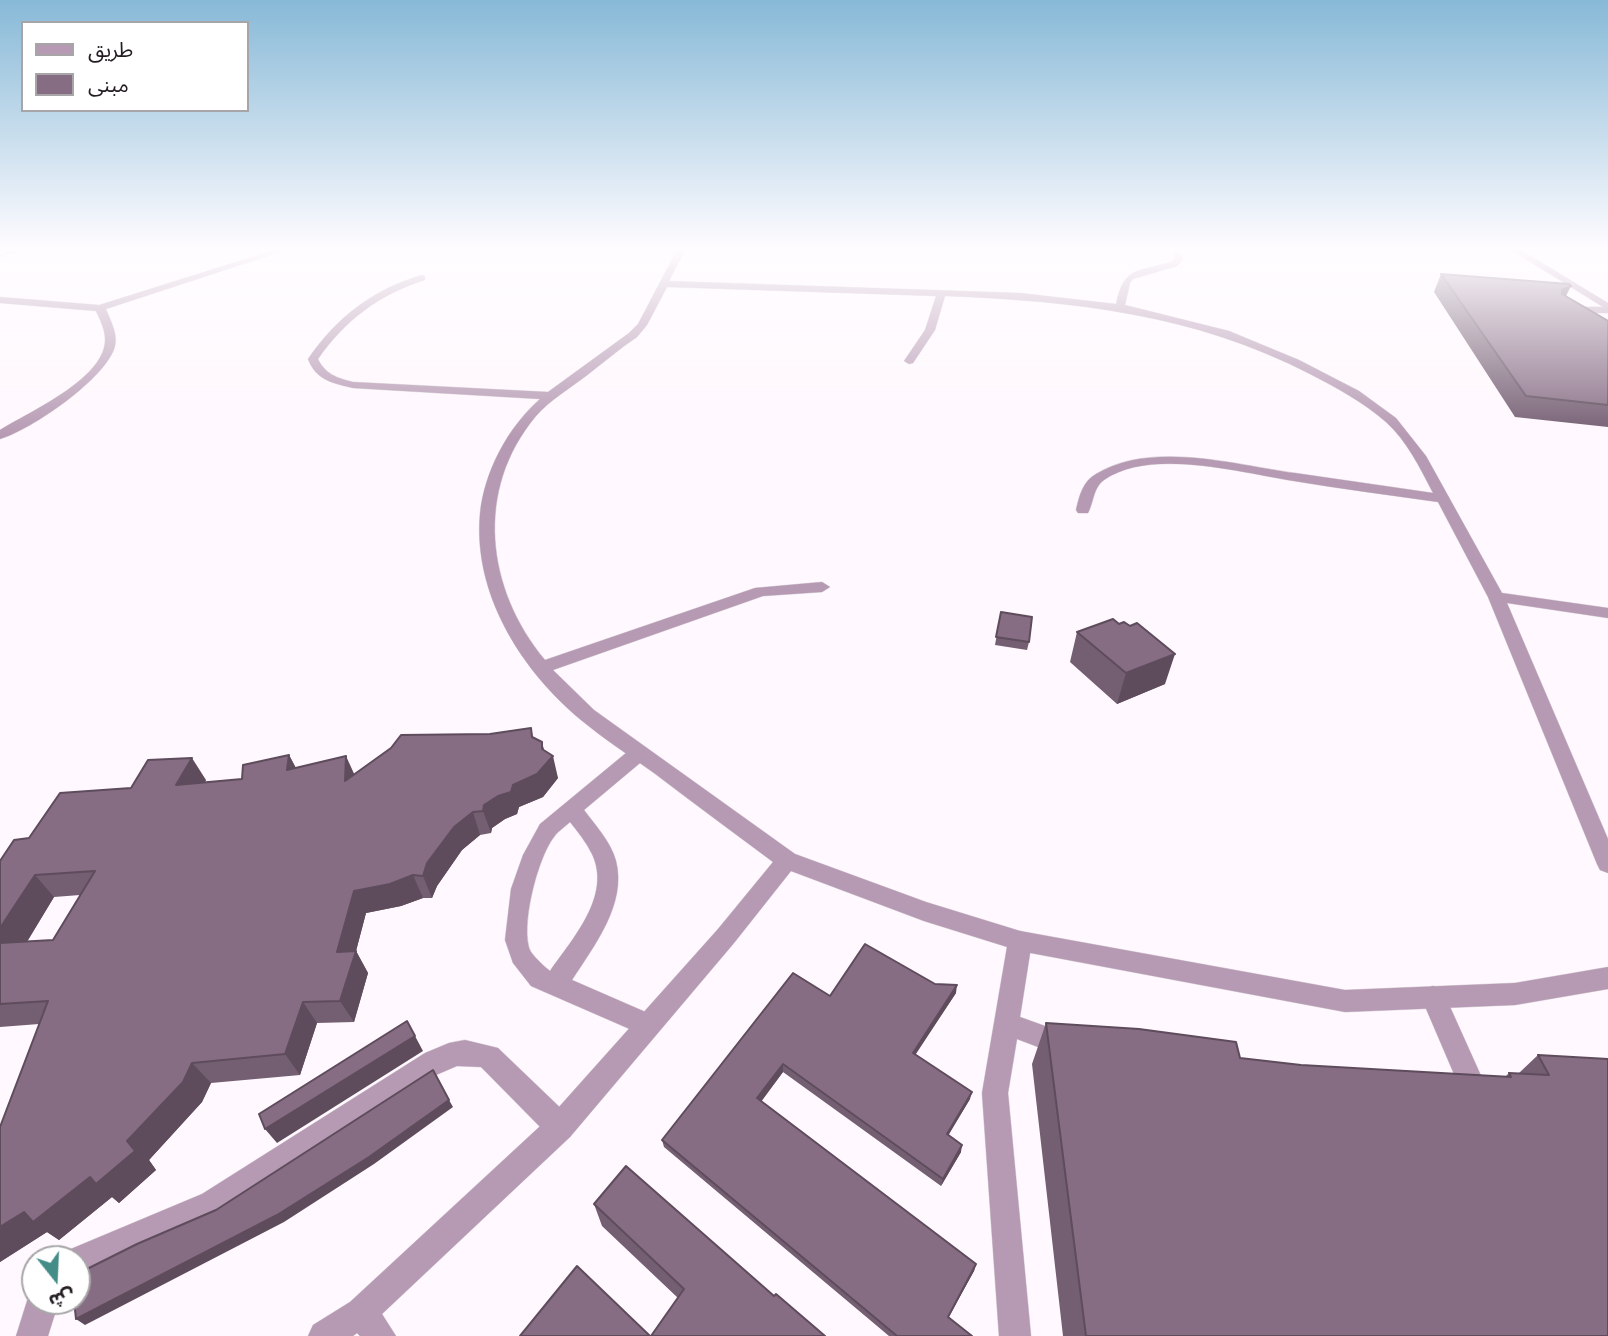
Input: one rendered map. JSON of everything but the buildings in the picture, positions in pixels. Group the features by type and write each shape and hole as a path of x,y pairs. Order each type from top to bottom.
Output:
{"street":[{"path":"0,435 95,373 110,345 109,330 102,312"},
{"path":"357,312 324,343 313,359 318,371 333,380 353,385 549,396"},
{"path":"649,312 634,335 549,396 528,418 495,474 485,543 502,611 559,691 639,754 787,860 924,911 1020,942 1345,1001 1515,994 1608,978"},
{"path":"909,361 926,343 937,312"},
{"path":"1142,312 1225,333 1295,362 1355,393 1392,421 1420,456 1496,597 1608,864"},
{"path":"1563,312 1579,322"},
{"path":"1083,510 1087,491 1101,476 1154,462 1221,466 1441,498"},
{"path":"542,667 761,591 822,587"},
{"path":"1496,597 1608,614"},
{"path":"639,754 547,830 532,855 516,935 519,952 527,967 540,978 648,1025"},
{"path":"555,985 599,913 607,886 605,860 572,809"},
{"path":"324,1336 371,1324 560,1127 787,860"},
{"path":"1015,1336 995,1093 1020,942"},
{"path":"1433,997 1474,1089 1448,1088"},
{"path":"1005,1023 1074,1049 1087,1050"},
{"path":"91,1256 212,1204 427,1066 453,1054 478,1053 489,1057 560,1127"},
{"path":"32,1336 39,1315"}]}
